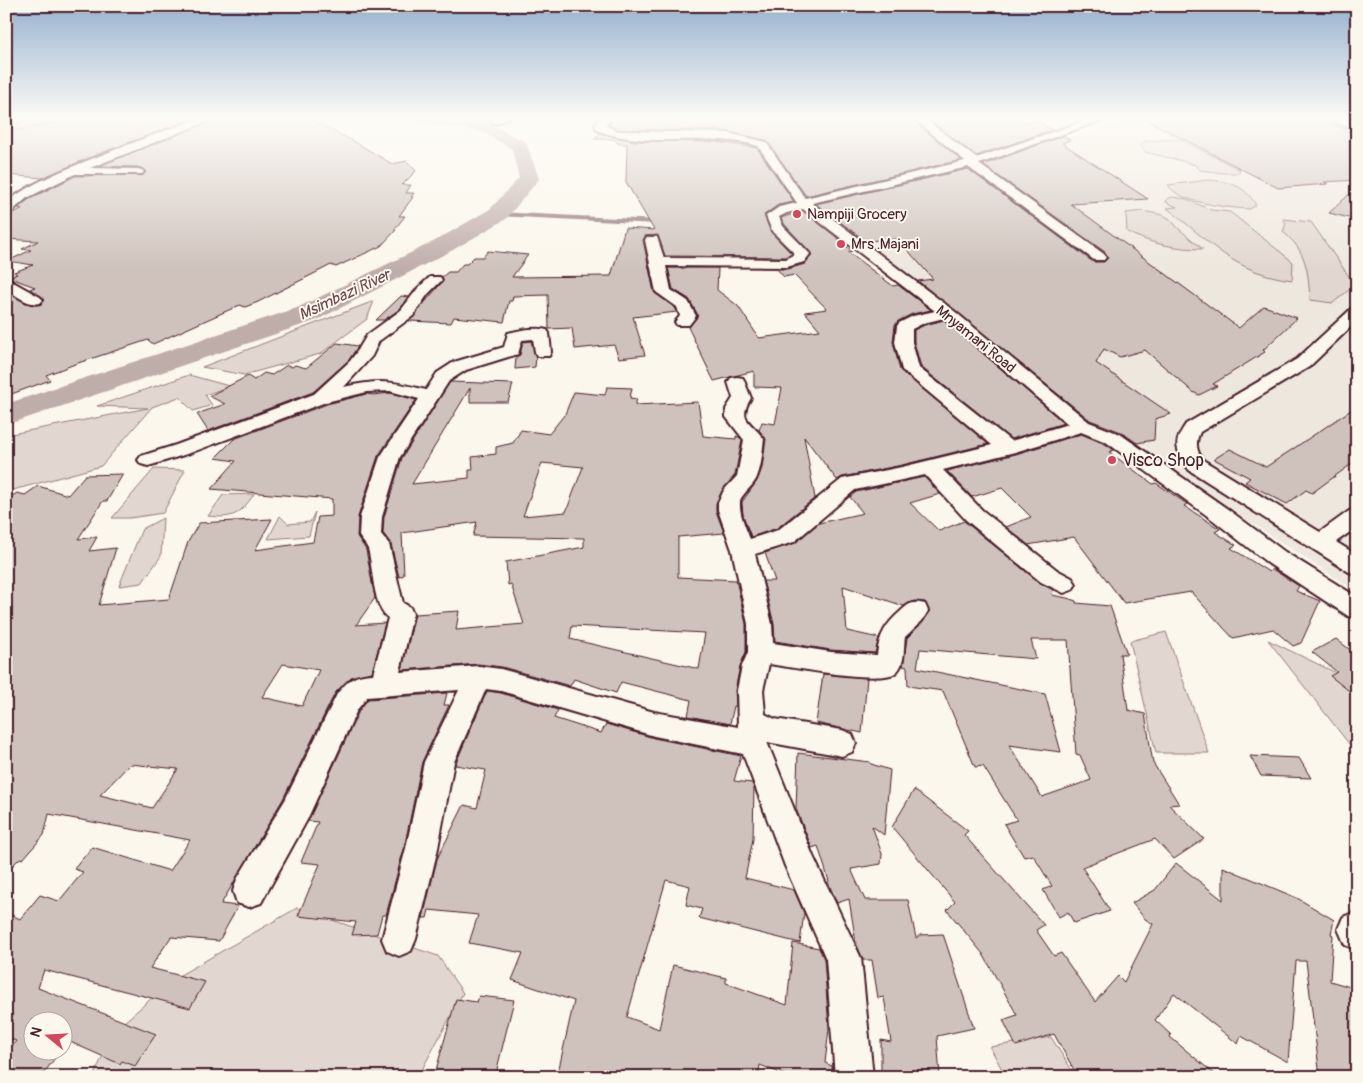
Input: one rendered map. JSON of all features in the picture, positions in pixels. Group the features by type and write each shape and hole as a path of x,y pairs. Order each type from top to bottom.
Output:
{"street":[{"path":"6,210 23,195 78,169"},
{"name":"Mnyamani Road","path":"779,169 804,204 947,313 1082,426 1113,438 1221,515 1277,558 1357,609"},
{"path":"658,262 787,263 799,260 803,254 777,228 772,216 783,210 804,204 949,169"},
{"path":"979,169 1099,257"},
{"path":"72,171 138,172"},
{"path":"6,194 23,195"},
{"path":"652,240 664,292 679,300 687,310 688,316 683,322"},
{"path":"320,398 334,387 352,368 367,350 369,342 407,313 423,291 435,280"},
{"path":"6,282 35,300"},
{"path":"1357,312 1304,363 1192,428 1186,438 1187,451 1196,465 1357,566"},
{"path":"947,313 919,319 906,326 903,334 906,360 911,370 1008,448"},
{"path":"383,686 401,614 394,609 390,600 378,544 370,536 370,517 390,457 443,377 460,366 512,350 515,335 541,333 543,352"},
{"path":"737,382 742,398 735,409 735,417 754,439 745,481 733,491 728,504 744,550 759,612 761,652 755,666 750,690 752,732 801,866 843,958 854,1077"},
{"path":"148,460 183,449 320,398 380,385 430,396"},
{"path":"744,550 786,536 849,484 902,474 1008,448 1082,426"},
{"path":"929,467 974,515 1049,576 1064,584"},
{"path":"1320,543 1357,516"},
{"path":"761,652 831,663 884,666 890,661 892,639 896,631 916,611"},
{"path":"399,939 422,848 439,762 478,678"},
{"path":"249,891 296,810 348,702 358,688 369,685 383,686 400,682 478,678 501,680 654,724 752,732 771,731 842,743"}],"shaded area":[{"path":"968,169 1357,169 1357,592 1218,501 1162,459 818,215 860,195"},
{"path":"1199,169 1240,170 1239,173 1224,173"},
{"path":"1209,180 1224,182 1242,189 1256,205 1250,209 1205,203 1182,196 1168,185"},
{"path":"1172,197 1186,199 1211,210 1230,212 1293,262 1292,280 1253,270 1224,254 1167,208 1177,207 1166,202 1167,199"},
{"path":"1143,211 1163,215 1170,219 1203,249 1164,245 1145,240 1127,232 1126,213"},
{"path":"1283,219 1311,222 1355,285 1333,303 1310,300 1305,262 1297,247 1283,232 1286,223"},
{"path":"374,301 367,319 320,354 244,375 202,367"},
{"path":"189,375 229,386 205,395 212,405 193,411 179,397 152,407 101,466 6,492 6,435 148,408 97,406"},
{"path":"154,469 185,470 163,513 130,518 112,518"},
{"path":"254,494 244,507 235,514 224,517 208,516 223,495"},
{"path":"315,512 309,536 268,539 280,516 288,524 310,522"},
{"path":"163,518 161,556 142,583 119,586 142,529"},
{"path":"1166,632 1209,753 1156,753 1130,641"},
{"path":"1268,640 1357,683 1357,754 1353,749"},
{"path":"297,908 438,956 463,993 418,1077 93,1077 115,1030 175,978"},
{"path":"1051,1037 1076,1077 1006,1077 990,1047"}],"building":[{"path":"6,169 65,169 43,178 6,175"},
{"path":"141,169 414,169 416,171 402,185 411,185 406,193 414,193 399,216 405,216 394,230 396,230 381,246 336,267 331,265 258,302 245,307 240,305 153,344 148,340 75,364 46,375 50,380 6,396 6,298 13,296 26,303 35,305 41,304 45,300 30,289 35,287 8,277 17,274 14,272 33,265 8,261 31,250 22,249 38,241 6,239 6,216 22,209 18,208 28,200 75,176 143,175 145,171"},
{"path":"626,169 771,169 794,202 778,205 764,215 771,232 792,254 786,257 665,256 658,235 645,236 643,240 654,292 675,308 677,312 633,317 645,355 619,358 614,345 575,349 572,328 549,329 548,295 513,296 512,301 509,301 504,322 454,317 451,323 409,321 443,281 442,277 448,272 456,272 463,264 467,264 474,257 483,257 488,251 528,255 512,277 611,276 625,228 654,230 626,182"},
{"path":"786,169 924,169 806,196"},
{"path":"968,169 1093,262 1104,262 1108,258 1105,252 988,169 1101,169 1148,199 1071,204 1239,328 1264,306 1297,318 1263,350 1265,352 1213,384 1217,386 1199,395 1193,392 1145,350 1120,357 1104,349 1096,363 1171,414 1155,419 1154,440 1137,443 1121,432 1090,420 918,281 933,279 898,239 866,241 816,204"},
{"path":"1240,169 1357,169 1357,180 1278,188"},
{"path":"1357,187 1357,220 1329,213"},
{"path":"803,211 852,251 848,252 893,286 898,285 931,310 912,314 898,321 895,325 893,342 900,370 988,444 902,465 842,477 837,480 804,437 815,498 777,528 751,537 743,516 742,502 757,481 762,468 766,439 759,430 762,422 775,424 782,388 754,387 754,371 714,381 688,327 698,315 689,299 673,289 668,268 718,268 717,290 738,306 759,338 820,330 805,312 827,309 794,275 784,277 777,269 788,269 805,264 812,255 781,218"},
{"path":"401,296 409,297 400,309 384,320 376,320"},
{"path":"944,320 1064,423 1011,439 921,367 914,342 914,330"},
{"path":"531,341 536,357 535,367 515,369 516,357 520,355 523,342"},
{"path":"337,343 358,346 349,360 313,392 208,431 197,414 225,404 209,396 248,376 254,380 264,373 272,375 287,365 306,368"},
{"path":"450,382 513,384 508,402 470,402 470,388 412,484 469,478 469,470 473,470 472,457 496,454 496,447 513,443 521,430 549,434 565,414 574,392 605,395 607,387 632,388 630,398 637,399 635,405 698,402 703,436 736,439 736,436 742,440 735,475 723,489 716,503 716,511 724,533 678,537 678,577 736,580 746,624 746,652 740,666 735,690 736,706 734,706 730,724 688,716 691,700 621,682 616,693 574,679 570,686 502,667 478,664 402,670 415,614 459,611 456,630 524,624 511,584 508,585 506,562 584,547 584,538 473,536 477,522 402,533 404,575 399,577 391,544 383,533 384,517 402,458","holes":["542,463 583,467 566,512 523,516","572,626 705,633 699,669 570,639"]},
{"path":"390,393 416,400 378,456 358,517 357,536 366,550 375,598 356,625 385,623 372,672 351,677 335,693 283,799 221,904 238,906 219,941 171,937 150,968 205,982 190,1008 44,970 38,988 156,1034 135,1066 122,1061 120,1064 72,1043 72,1010 22,1010 22,1060 54,1060 41,1077 6,1077 6,1054 16,1041 6,1037 6,912 20,919 40,895 59,901 83,872 74,869 92,847 170,871 190,840 49,814 44,835 23,859 20,858 6,872 6,500 17,493 25,495 38,486 68,495 85,475 123,474 107,501 103,501 78,539 97,537 89,551 116,548 99,605 169,599 188,542 199,523 272,519 255,550 313,542 318,517 332,516 332,499 211,489 236,461 215,458 234,439 327,404 367,394","holes":["283,664 319,670 302,706 262,697","130,764 178,769 152,808 100,795"]},
{"path":"1357,406 1357,460 1312,493 1306,490 1287,504 1245,482 1250,478 1214,459 1230,449 1266,467"},
{"path":"1081,434 1114,450 1109,452 1153,484 1156,483 1187,504 1184,506 1220,529 1215,532 1236,545 1231,548 1269,572 1272,569 1299,586 1296,591 1320,601 1301,643 1293,646 1273,629 1233,638 1191,592 1124,603 1074,537 1028,545 1006,527 1031,517 1002,488 972,497 947,471 1016,454"},
{"path":"924,477 940,494 910,503 939,531 964,521 1040,583 1053,590 1052,595 1076,601 1076,603 1110,606 1127,654 1120,654 1128,710 1145,714 1153,763 1179,804 1169,805 1204,839 1174,859 1155,839 1082,867 1110,911 1074,923 1068,912 1059,917 1043,890 1052,886 1033,855 1024,857 1004,824 1017,820 983,766 975,767 943,691 908,686 907,667 903,666 907,638 930,612 925,602 914,601 904,606 843,586 847,631 879,638 875,653 831,650 775,641 774,624 763,581 775,581 765,553 795,543 819,523 863,513 850,497 856,492","holes":["1031,640 1068,640 1076,754 1080,755 1091,780 1042,797 1009,745 1061,752 1045,694 917,668 920,649 1036,659"]},
{"path":"1336,639 1357,655 1357,697 1330,676 1337,672 1312,652"},
{"path":"823,674 867,678 862,733 816,723"},
{"path":"487,691 501,693 558,710 554,718 601,733 606,724 654,738 741,756 734,781 752,783 754,788 753,839 745,878 794,890 804,913 800,943 699,918 702,909 686,905 690,886 666,880 627,1017 659,1029 673,965 726,978 726,983 787,1005 793,943 819,948 824,959 829,1029 825,1063 832,1066 833,1077 790,1077 760,1065 758,1077 557,1077 574,1001 512,980 523,953 469,943 478,915 429,910 427,918 423,918 437,859 464,805 477,808 486,770 455,765"},
{"path":"447,693 444,705 449,705 422,762 404,848 386,915 382,915 377,934 352,935 356,922 298,916 320,864 301,862 318,822 308,821 359,711 368,699"},
{"path":"798,753 870,762 890,770 884,835 872,826 882,854 881,864 851,869 865,900 908,900 916,938 920,935 943,934 974,1028 937,1036 940,1077 881,1077 881,1040 891,1042 884,997 878,998 872,960 863,960 856,943 849,899 837,903 828,882 818,846 812,848 796,809"},
{"path":"1250,756 1299,758 1311,778 1261,776"},
{"path":"914,790 968,831 964,835 1044,925 1036,930 1054,956 1061,953 1095,1002 1118,976 1124,982 1153,924 1145,919 1132,903 1155,890 1176,863 1223,900 1223,867 1297,898 1334,920 1331,934 1333,935 1330,981 1357,989 1357,1077 1320,1077 1306,961 1296,961 1288,1062 1241,1036 1238,1044 1174,993 1155,1020 1171,1035 1170,1037 1218,1077 1078,1077 1054,1034 1016,1046 1003,1020 1017,1015 983,954 947,910 955,902 892,827"},
{"path":"479,996 514,1000 495,1077 434,1077 456,999 477,1002"}],"waterway":[{"name":"Msimbazi River","path":"6,415 307,314 443,246 498,214 529,179 526,169"},
{"path":"498,214 657,222"}],"place":[{"name":"Nampiji Grocery","path":"797,214"},
{"name":"Mrs .Majani","path":"841,244"},
{"name":"Visco Shop","path":"1112,460"}]}
